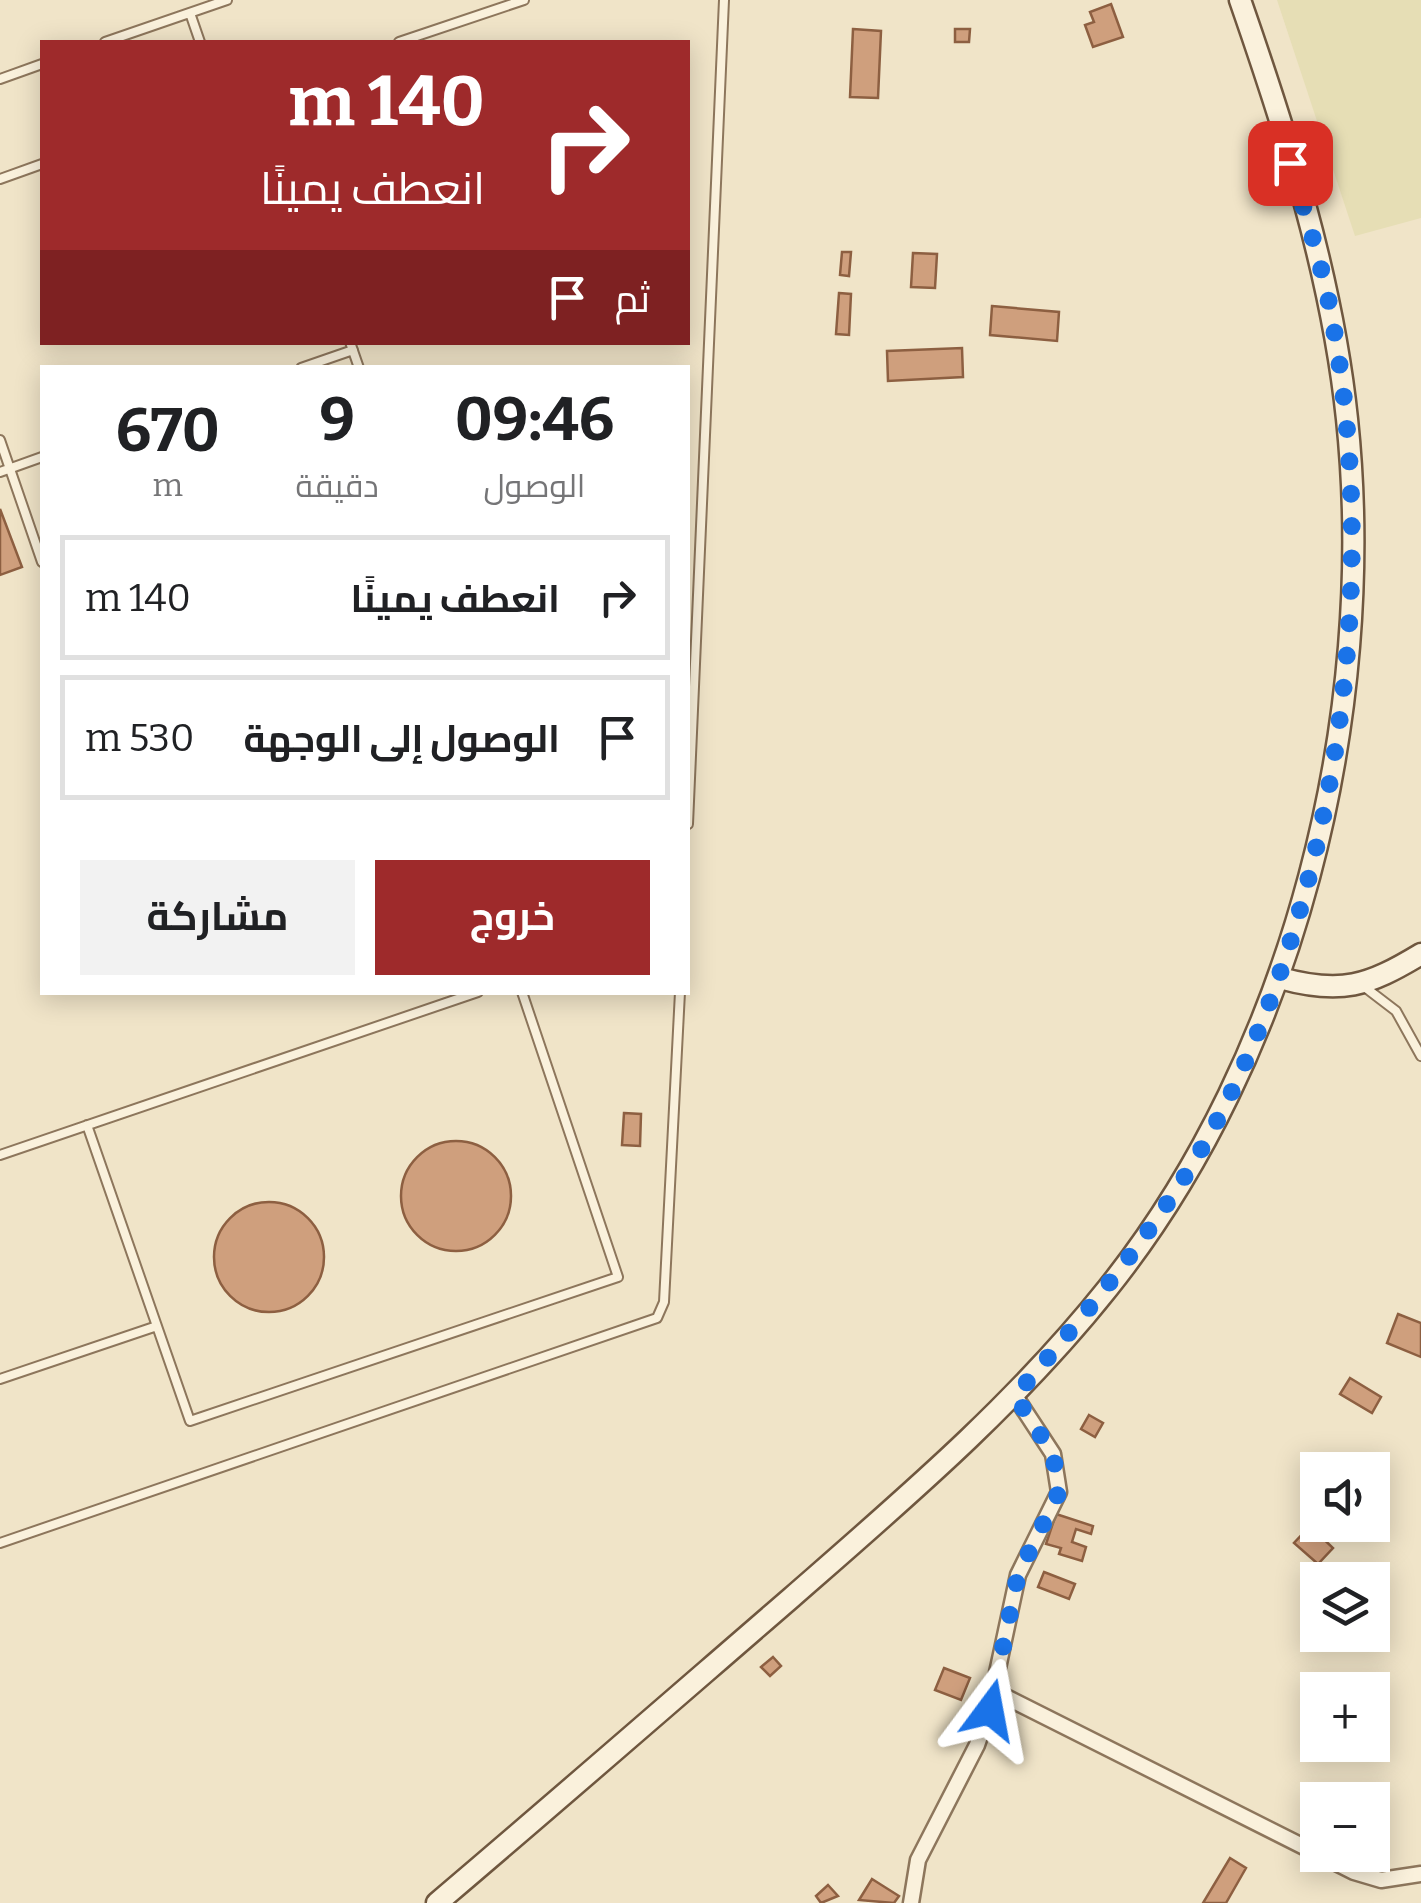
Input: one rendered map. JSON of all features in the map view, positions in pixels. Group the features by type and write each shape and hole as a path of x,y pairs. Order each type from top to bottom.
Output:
{"main road":[{"path":"437,1903 920,1485 1015,1396 1112,1284 1193,1160 1232,1090 1280,978 1330,778 1348,646 1352,536 1347,422 1333,323 1313,239 1240,0"},
{"path":"1280,978 1325,988 1362,985 1421,954"}],"street":[{"path":"911,1903 918,1860 977,1745 994,1691 1018,1575 1059,1492 1053,1454 1015,1396"},
{"path":"994,1691 1354,1872 1381,1880 1421,1874"}],"lane":[{"path":"110,40 228,0"},
{"path":"405,40 524,0"},
{"path":"690,778 724,0"},
{"path":"190,13 199,40"},
{"path":"0,79 40,65"},
{"path":"0,178 40,165"},
{"path":"308,365 352,346"},
{"path":"0,440 40,556"},
{"path":"0,472 40,458"},
{"path":"1362,985 1396,1011 1421,1056"},
{"path":"0,1155 469,995"},
{"path":"87,1125 190,1421 618,1278 523,995"},
{"path":"0,1543 657,1318 664,1302 680,995"},
{"path":"0,1380 157,1326"}],"shaded area":[{"path":"1277,0 1421,0 1421,218 1355,236"}],"building":[{"path":"1111,4 1123,37 1093,47 1085,25 1094,22 1090,12"},
{"path":"853,29 881,31 878,98 850,97"},
{"path":"955,29 970,29 969,42 955,42"},
{"path":"842,252 851,252 849,276 840,275"},
{"path":"913,253 937,254 935,288 911,287"},
{"path":"839,293 851,294 849,335 836,334"},
{"path":"992,306 1059,312 1057,341 990,335"},
{"path":"962,348 963,377 888,381 887,351"},
{"path":"0,509 22,567 0,575"},
{"path":"624,1113 641,1114 640,1146 622,1145"},
{"path":"456,1141 477,1145 495,1157 507,1175 511,1196 507,1217 495,1235 477,1247 456,1251 435,1247 417,1235 405,1217 401,1196 405,1175 417,1157 435,1145"},
{"path":"269,1202 290,1206 308,1218 320,1236 324,1257 320,1278 308,1296 290,1308 269,1312 248,1308 230,1296 218,1278 214,1257 218,1236 230,1218 248,1206"},
{"path":"1398,1314 1421,1323 1421,1357 1387,1343"},
{"path":"1350,1378 1381,1397 1372,1413 1340,1394"},
{"path":"1089,1415 1103,1423 1095,1437 1081,1429"},
{"path":"1056,1514 1093,1526 1091,1534 1076,1529 1072,1542 1086,1547 1082,1561 1059,1554 1061,1548 1046,1544"},
{"path":"1300,1537 1300,1542 1327,1542 1333,1548 1316,1562 1294,1543"},
{"path":"1044,1572 1075,1584 1069,1599 1038,1587"},
{"path":"773,1657 781,1666 770,1676 761,1667"},
{"path":"944,1668 970,1678 961,1700 935,1690"},
{"path":"1230,1858 1246,1868 1226,1903 1203,1903"},
{"path":"872,1879 899,1896 894,1903 859,1900"},
{"path":"828,1885 838,1896 821,1903 816,1896"}],"route":[{"path":"990,1710 1018,1575 1059,1492 1053,1454 1015,1396 1112,1284 1193,1160 1232,1090 1280,978 1330,778 1348,646 1352,536 1347,422 1333,323 1290,163"}]}
